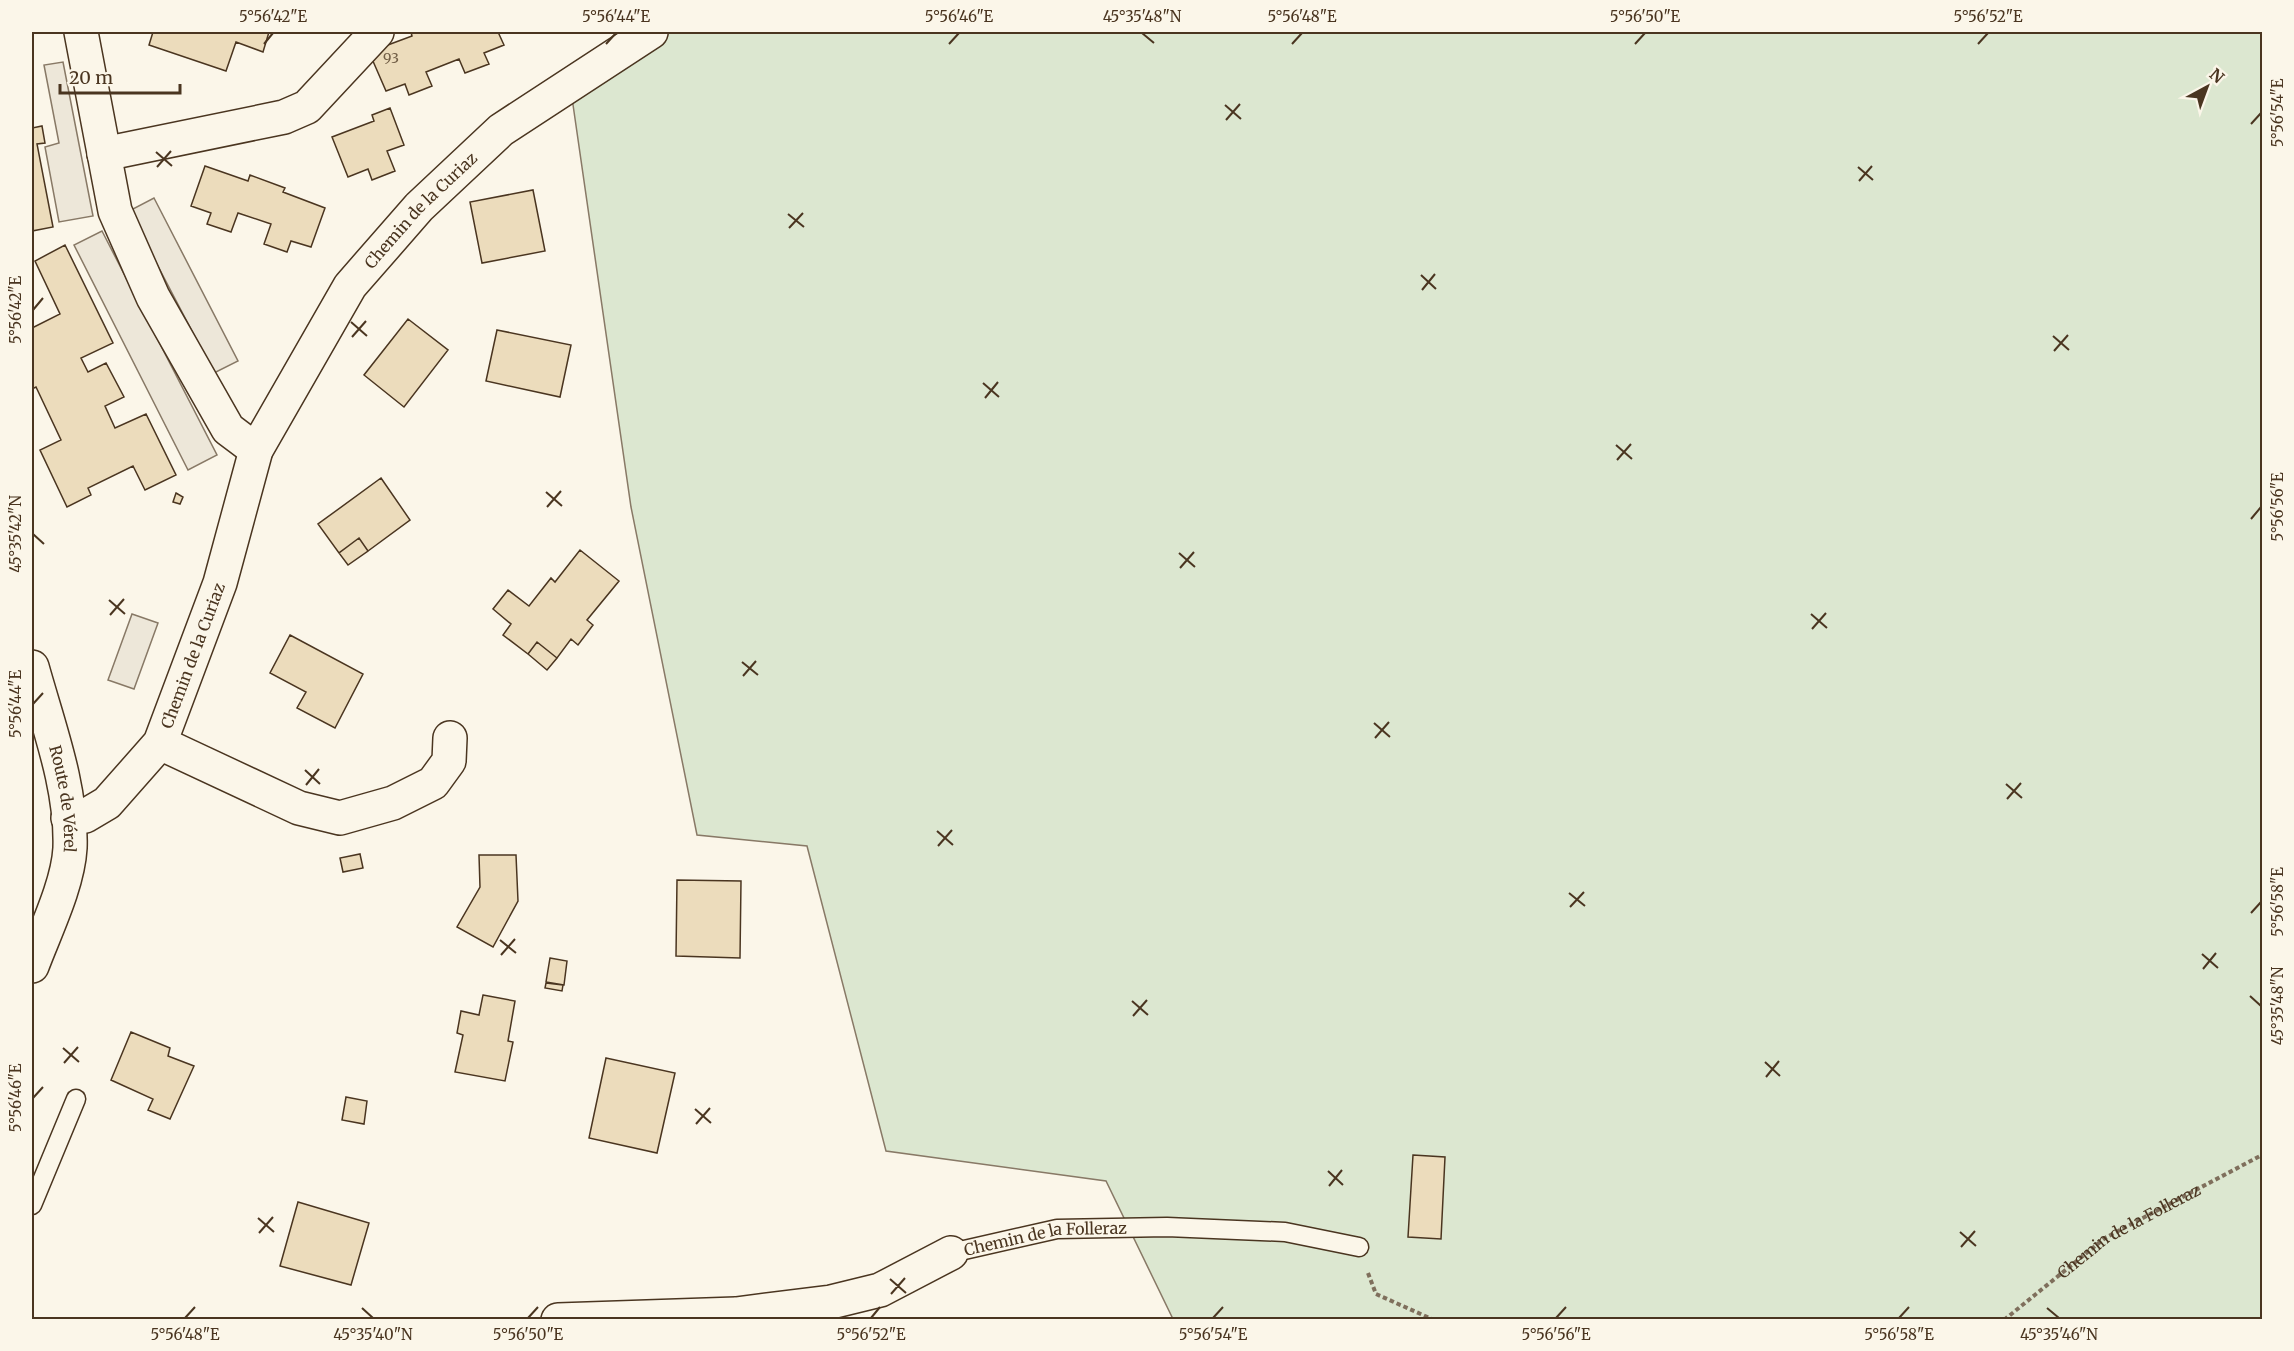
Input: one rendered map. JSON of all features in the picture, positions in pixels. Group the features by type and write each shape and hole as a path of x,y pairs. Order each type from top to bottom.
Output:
{"street":[{"path":"81,32 114,211 153,297 228,429 256,450"},
{"path":"104,154 284,117 307,107 377,32"},
{"name":"Chemin de la Curiaz","path":"68,818 85,816 107,803 160,743 219,584 256,450 350,286 419,207 501,129 651,32"},
{"name":"Route de Vérel","path":"32,667 65,790 70,849 62,886 32,966"},
{"path":"160,743 299,808 340,818 393,803 433,783 449,760 450,738"},
{"name":"Chemin de la Folleraz","path":"558,1320 736,1314 831,1302 880,1290 951,1253"}],"lane":[{"path":"32,1205 75,1099"},
{"name":"Chemin de la Folleraz","path":"951,1253 1057,1229 1167,1227 1285,1232 1359,1248"}],"path":[{"name":"Chemin de la Folleraz","path":"2004,1320 2105,1238 2262,1155"},
{"path":"1359,1248 1376,1294 1434,1320"}],"green space":[{"path":"632,32 2262,32 2262,1319 1173,1319 1106,1181 886,1151 807,846 697,835 631,507 568,70"}],"shaded area":[{"path":"63,62 93,216 59,222 45,147 59,143 44,65"},
{"path":"154,198 238,361 214,373 129,211"},
{"path":"102,231 217,455 188,470 74,245"},
{"path":"132,614 158,623 134,689 108,680"}],"building":[{"path":"153,32 269,32 263,52 236,42 226,71 149,45"},
{"path":"411,32 498,32 504,45 484,53 489,64 465,73 459,59 426,72 432,86 409,95 405,84 386,91 369,52 412,36"},
{"path":"390,108 404,145 387,151 395,171 372,180 368,169 348,177 332,137 374,121 372,115"},
{"path":"42,126 45,143 37,144 53,227 32,231 32,128"},
{"path":"205,166 248,181 250,175 285,188 283,192 325,208 311,247 291,241 287,252 264,244 271,224 238,213 231,232 207,224 211,213 191,206"},
{"path":"533,190 545,251 482,263 470,202"},
{"path":"65,245 113,343 81,358 88,372 106,363 124,397 105,406 115,428 146,414 176,475 145,490 133,466 88,488 91,495 67,507 40,450 61,440 36,387 32,389 32,328 60,314 35,261"},
{"path":"408,319 448,350 404,407 364,375"},
{"path":"497,330 571,345 560,397 486,381"},
{"path":"381,478 410,520 368,551 359,538 339,553 318,524"},
{"path":"176,493 183,497 180,504 173,502"},
{"path":"359,538 368,551 348,565 339,553"},
{"path":"580,550 619,581 587,620 593,625 578,645 571,639 557,658 537,642 528,654 503,635 511,624 493,609 508,590 529,606 551,578 555,582"},
{"path":"290,635 363,674 335,728 297,708 306,692 270,673"},
{"path":"537,642 557,658 547,670 528,654"},
{"path":"360,854 363,868 343,872 340,858"},
{"path":"479,855 516,855 518,901 493,947 457,927 480,887"},
{"path":"677,880 741,881 740,958 676,956"},
{"path":"550,958 567,961 564,985 546,982"},
{"path":"546,983 563,985 562,991 545,988"},
{"path":"483,995 515,1001 508,1041 513,1042 505,1081 455,1072 463,1035 457,1033 461,1011 479,1015"},
{"path":"131,1032 170,1048 168,1056 194,1066 170,1119 148,1110 153,1099 111,1080"},
{"path":"606,1058 675,1073 657,1153 589,1138"},
{"path":"346,1097 367,1101 364,1124 342,1120"},
{"path":"1413,1155 1445,1157 1441,1239 1408,1237"},
{"path":"298,1202 369,1223 351,1285 280,1266"}]}
